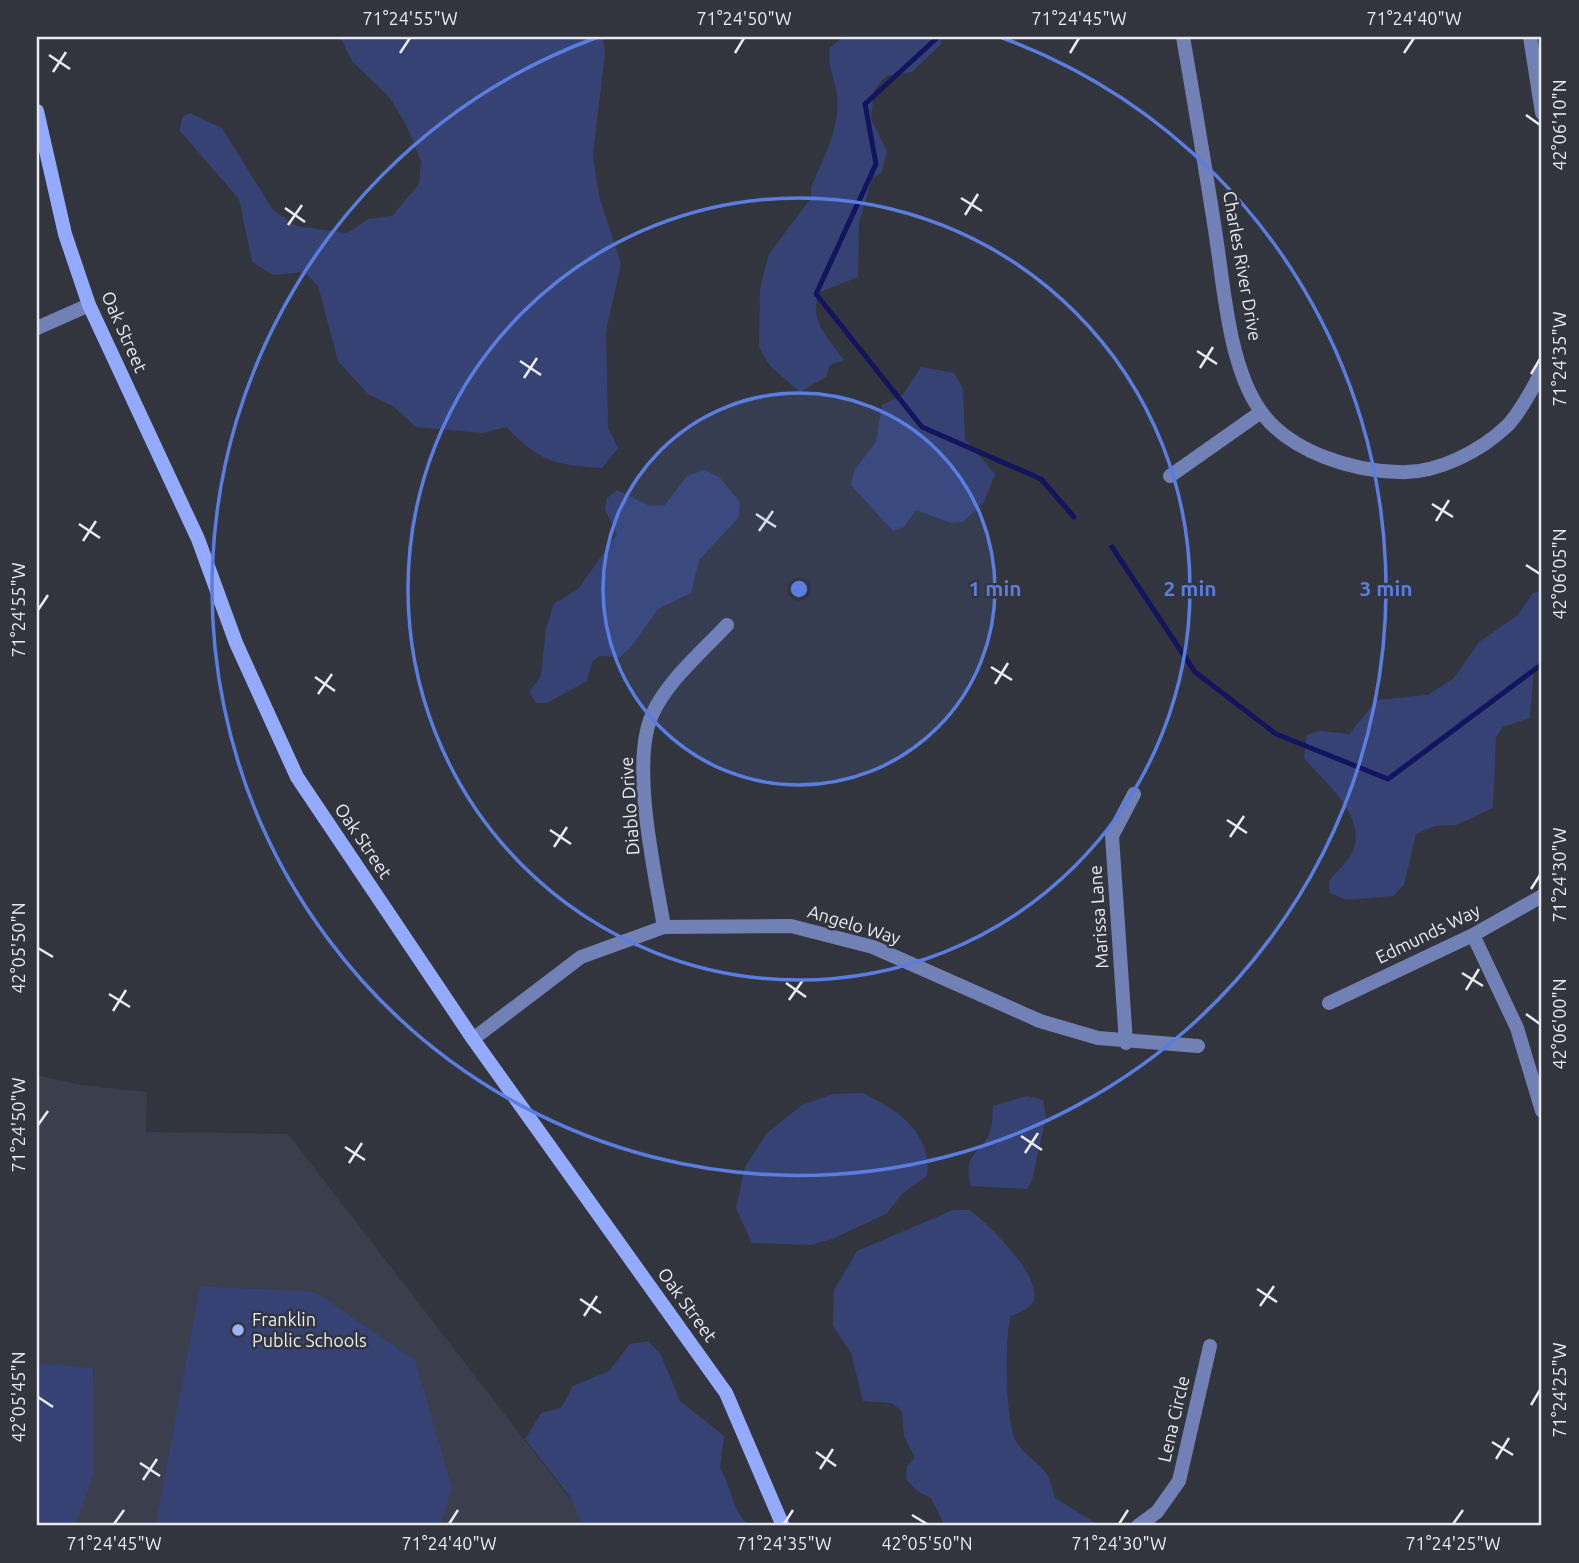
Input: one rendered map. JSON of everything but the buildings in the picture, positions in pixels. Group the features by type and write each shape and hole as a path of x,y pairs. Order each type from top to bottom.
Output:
{"main road":[{"name":"Oak Street","path":"37,111 65,234 89,305 198,539 236,643 297,777 473,1039 726,1392 783,1526"}],"street":[{"name":"Charles River Drive","path":"1183,37 1227,312 1244,378 1261,412 1273,426 1327,458 1384,472 1426,470 1470,452 1509,424 1542,372"},
{"path":"1530,37 1542,113"},
{"path":"37,328 89,305"},
{"path":"1170,476 1261,412"},
{"name":"Diablo Drive","path":"664,927 647,819 643,753 651,716 664,696 727,625"},
{"name":"Marissa Lane","path":"1126,1042 1112,836 1134,794"},
{"name":"Edmunds Way","path":"1329,1003 1473,935 1542,896"},
{"name":"Angelo Way","path":"473,1039 581,957 664,927 791,926 873,947 1040,1021 1097,1038 1198,1046"},
{"path":"1473,935 1517,1028 1542,1111"},
{"name":"Lena Circle","path":"1138,1526 1157,1512 1179,1482 1210,1346"}],"shaded area":[{"path":"340,37 603,37 605,53 593,155 599,196 621,264 606,332 608,427 618,448 602,468 549,460 529,448 506,427 482,433 416,427 393,406 368,394 338,361 318,286 304,272 273,275 252,262 239,199 180,131 182,117 190,113 222,128 273,210 296,226 347,233 368,219 392,216 419,184 421,161 406,124 389,97 352,61"},
{"path":"844,37 941,37 941,44 912,72 886,76 874,90 871,119 887,151 882,172 872,178 859,223 858,277 820,292 816,302 817,319 821,328 844,360 830,365 826,377 800,392 770,366 759,347 760,288 769,254 811,198 811,188 830,144 837,108 830,47"},
{"path":"921,367 954,373 963,389 965,439 995,474 984,502 963,522 951,523 916,510 904,527 893,531 851,485 855,469 876,442 882,405 903,395"},
{"path":"704,470 719,477 740,502 739,517 699,560 691,593 658,609 631,647 620,657 599,656 592,662 587,681 547,703 536,703 529,692 541,676 546,628 554,604 579,588 617,534 605,510 607,498 617,490 650,506 665,505 687,476"},
{"path":"1542,590 1542,661 1534,667 1530,718 1503,727 1496,737 1493,808 1456,825 1435,826 1416,834 1404,885 1393,896 1347,900 1330,893 1329,881 1353,851 1356,838 1349,812 1332,788 1304,758 1307,735 1319,731 1349,734 1377,700 1428,695 1454,678 1479,642 1518,615 1532,594"},
{"name":"Franklin Public Schools","path":"37,1075 80,1085 147,1092 146,1132 288,1134 591,1526 37,1526"},
{"path":"863,1093 900,1115 910,1125 924,1148 927,1176 903,1193 886,1214 832,1239 811,1245 752,1243 736,1208 745,1167 767,1133 802,1105 833,1094"},
{"path":"1027,1096 1043,1100 1046,1117 1032,1180 1027,1189 971,1186 969,1165 971,1158 988,1137 992,1126 993,1106"},
{"path":"953,1210 970,1210 978,1217 1012,1252 1030,1279 1034,1291 1033,1302 1026,1309 1011,1316 1007,1342 1008,1401 1013,1434 1024,1452 1048,1477 1055,1498 1100,1526 945,1526 931,1498 917,1491 906,1479 907,1466 915,1458 904,1436 902,1411 891,1403 863,1401 851,1353 833,1326 834,1290 857,1251"},
{"path":"200,1286 315,1292 415,1360 452,1488 440,1526 156,1526"},
{"path":"648,1341 660,1353 680,1401 724,1436 720,1468 736,1507 750,1526 582,1526 571,1498 525,1439 541,1413 561,1408 573,1386 609,1371 630,1344"},
{"path":"37,1365 93,1368 94,1473 75,1526 37,1526"}],"waterway":[{"path":"938,37 865,104 876,164 816,294 922,427 1041,479 1074,517"},
{"path":"1112,547 1195,672 1276,734 1388,779 1542,664"}],"place":[{"name":"Franklin Public Schools","path":"238,1330"}]}
